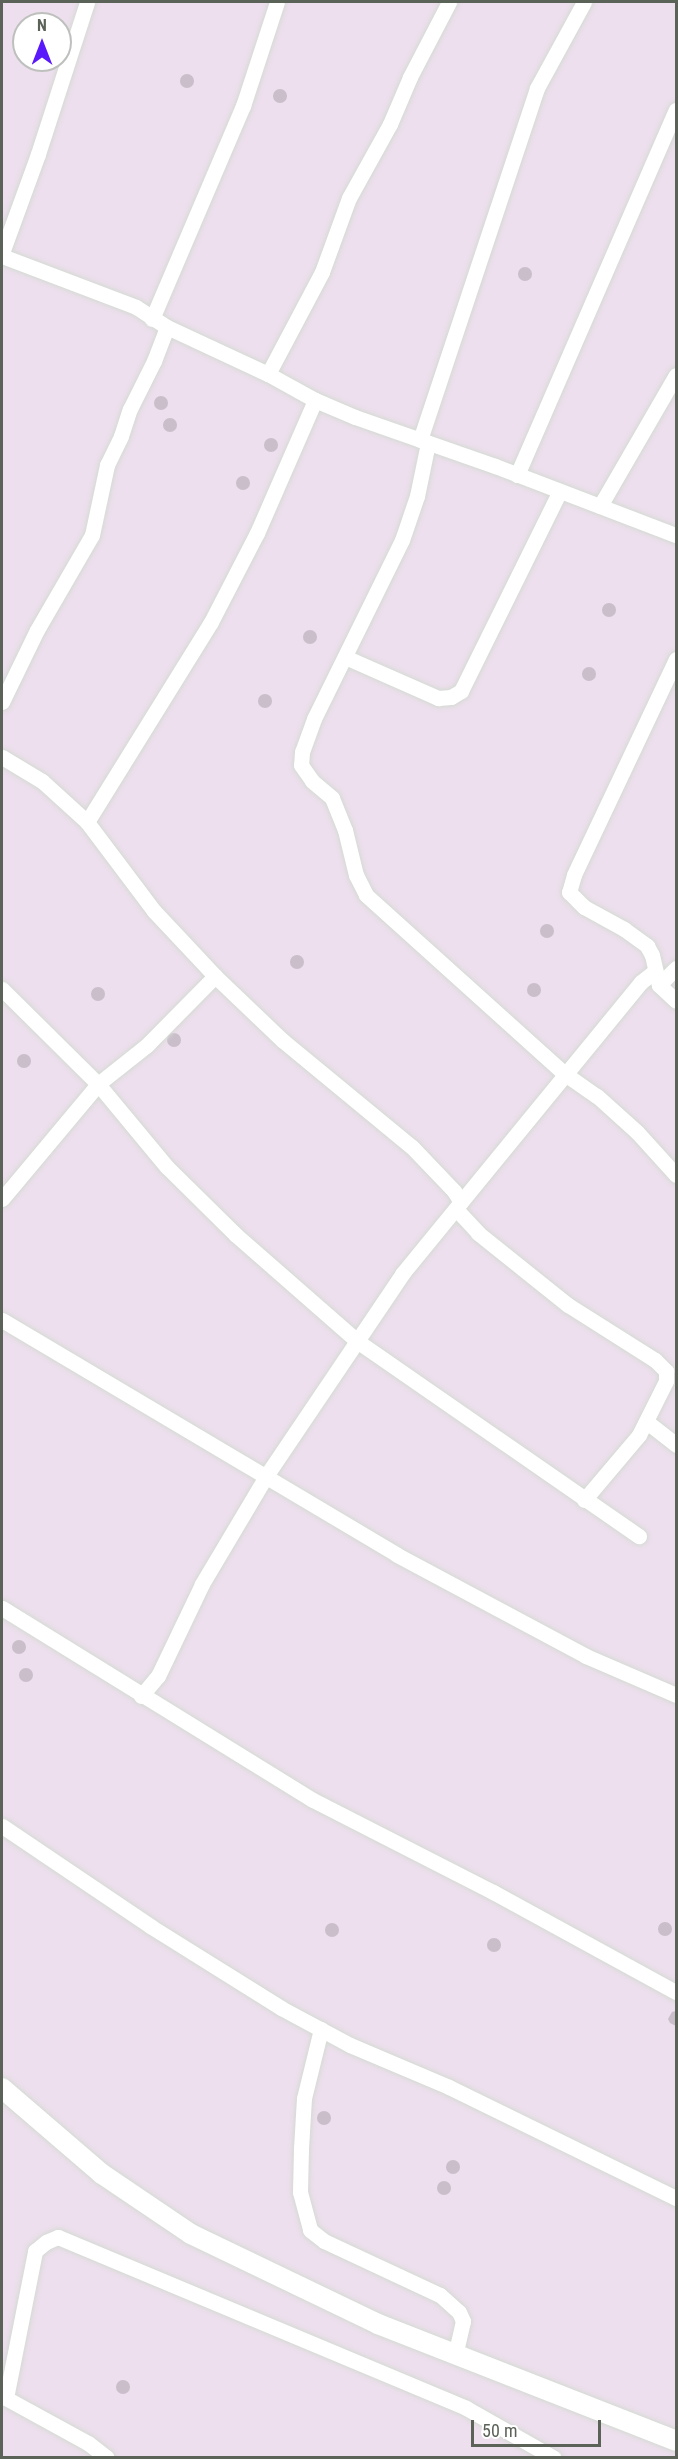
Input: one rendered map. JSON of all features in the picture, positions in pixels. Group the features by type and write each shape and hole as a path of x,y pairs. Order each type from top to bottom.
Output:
{"street":[{"path":"87,2 38,154 2,254 135,307 167,327 268,374 315,400 676,536"},
{"path":"152,319 243,106 277,2"},
{"path":"268,374 322,272 349,198 390,124 410,77 449,2"},
{"path":"584,2 537,88 526,118 424,441 417,496 402,540 314,719 301,758 304,771 332,798 339,813 359,885 366,895 401,929 500,1014 565,1074 637,1132 676,1175"},
{"path":"517,475 676,110"},
{"path":"2,702 37,630 92,535 107,465 167,327"},
{"path":"600,506 676,375"},
{"path":"87,822 211,622 256,532 315,400"},
{"path":"345,657 438,698 451,697 461,691 560,491"},
{"path":"676,659 574,875 569,892 584,907 640,939 652,955 657,978 676,1001"},
{"path":"2,757 42,782 87,822 154,911 215,976 282,1040 412,1148 454,1191 458,1205 478,1233 568,1305 655,1360 666,1371 666,1381 639,1435 584,1500"},
{"path":"141,1696 158,1676 202,1584 266,1476 402,1274 641,982 657,978 676,968"},
{"path":"2,1199 98,1084 147,1045 215,976"},
{"path":"2,989 98,1084 166,1167 236,1235 357,1341 639,1536"},
{"path":"2,1320 397,1555 586,1656 676,1695"},
{"path":"647,1422 676,1445"},
{"path":"2,1608 141,1696 313,1800 493,1892 676,1992"},
{"path":"2,1826 150,1926 281,2008 350,2045 449,2087 676,2198"},
{"path":"321,2029 304,2098 301,2148 300,2192 310,2230 324,2241 440,2295 459,2312 463,2320 455,2355"},
{"path":"2,2088 102,2174 191,2234 378,2324 676,2441"},
{"path":"107,2457 88,2443 4,2397 36,2251 46,2242 58,2237 466,2409 554,2457"}],"building":[{"path":"184,74 190,74 194,81 190,88 184,88 180,84 180,78"},
{"path":"277,89 283,89 287,96 283,103 277,103 273,99 273,93"},
{"path":"522,267 528,267 532,274 528,281 522,281 518,277 518,271"},
{"path":"158,396 164,396 168,403 164,410 158,410 154,406 154,400"},
{"path":"167,418 173,418 177,425 173,432 167,432 163,428 163,422"},
{"path":"268,438 274,438 278,445 274,452 268,452 264,448 264,442"},
{"path":"240,476 246,476 250,483 246,490 240,490 236,486 236,480"},
{"path":"606,603 612,603 616,610 612,617 606,617 602,613 602,607"},
{"path":"307,630 313,630 317,637 313,644 307,644 303,640 303,634"},
{"path":"586,667 592,667 596,674 592,681 586,681 582,677 582,671"},
{"path":"262,694 268,694 272,701 268,708 262,708 258,704 258,698"},
{"path":"544,924 550,924 554,931 550,938 544,938 540,934 540,928"},
{"path":"294,955 300,955 304,962 300,969 294,969 290,965 290,959"},
{"path":"531,983 537,983 541,990 537,997 531,997 527,993 527,987"},
{"path":"95,987 101,987 105,994 101,1001 95,1001 91,997 91,991"},
{"path":"171,1033 177,1033 181,1040 177,1047 171,1047 167,1043 167,1037"},
{"path":"21,1054 27,1054 31,1061 27,1068 21,1068 17,1064 17,1058"},
{"path":"16,1640 22,1640 26,1647 22,1654 16,1654 12,1650 12,1644"},
{"path":"23,1668 29,1668 33,1675 29,1682 23,1682 19,1678 19,1672"},
{"path":"662,1922 668,1922 672,1929 668,1936 662,1936 658,1932 658,1926"},
{"path":"329,1923 335,1923 339,1930 335,1937 329,1937 325,1933 325,1927"},
{"path":"491,1938 497,1938 501,1945 497,1952 491,1952 487,1948 487,1942"},
{"path":"676,2011 676,2026 668,2019 672,2012"},
{"path":"321,2111 327,2111 331,2118 327,2125 321,2125 317,2121 317,2115"},
{"path":"450,2160 456,2160 460,2167 456,2174 450,2174 446,2170 446,2164"},
{"path":"441,2181 447,2181 451,2188 447,2195 441,2195 437,2191 437,2185"},
{"path":"120,2380 126,2380 130,2387 126,2394 120,2394 116,2390 116,2384"}]}
